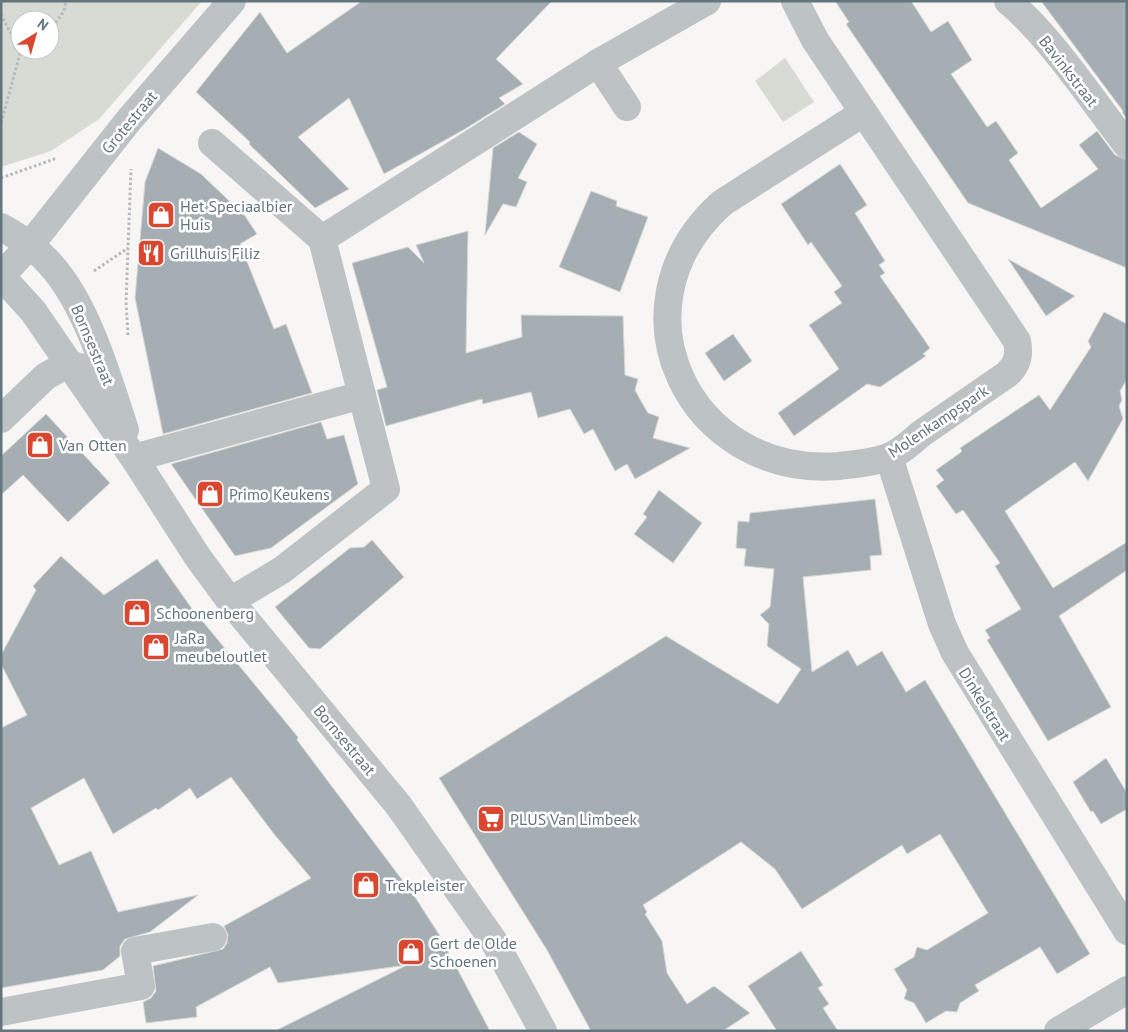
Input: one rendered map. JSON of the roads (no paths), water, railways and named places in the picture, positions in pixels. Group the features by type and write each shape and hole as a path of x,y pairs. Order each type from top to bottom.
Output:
{"street":[{"name":"Grotestraat","path":"1,276 30,245 129,120 232,1"},
{"path":"322,239 598,63 707,1"},
{"name":"Molenkampspark","path":"796,1 815,40 1017,341 1019,351 1013,369 1006,375 889,457 858,464 823,467 798,466 769,457 744,446 719,430 697,406 682,382 673,360 667,336 670,283 679,259 690,238 705,218 722,203 863,113"},
{"name":"Bavinkstraat","path":"1008,1 1025,15 1046,40 1127,145"},
{"path":"598,63 627,107"},
{"path":"212,143 322,239 386,489 282,570 230,601"},
{"name":"Bornsestraat","path":"1,226 30,245 50,264 78,305 108,377 134,458"},
{"name":"Bornsestraat","path":"1,276 33,311 134,458 164,508 230,601 398,806 495,943 543,1031"},
{"path":"1,419 46,376 68,364 108,377"},
{"path":"134,458 362,395"},
{"name":"Dinkelstraat","path":"889,457 942,624 955,653 1127,931"},
{"path":"1,1012 141,986 135,951 213,936"},
{"path":"1058,1031 1127,990"}],"place":[{"name":"Het Speciaalbier Huis","path":"161,215"},
{"name":"Grillhuis Filiz","path":"151,253"},
{"name":"Van Otten","path":"40,445"},
{"name":"Primo Keukens","path":"210,494"},
{"name":"Schoonenberg","path":"137,613"},
{"name":"JaRa meubeloutlet","path":"156,647"},
{"name":"PLUS Van Limbeek","path":"491,819"},
{"name":"Trekpleister","path":"366,885"},
{"name":"Gert de Olde Schoenen","path":"411,952"}]}
